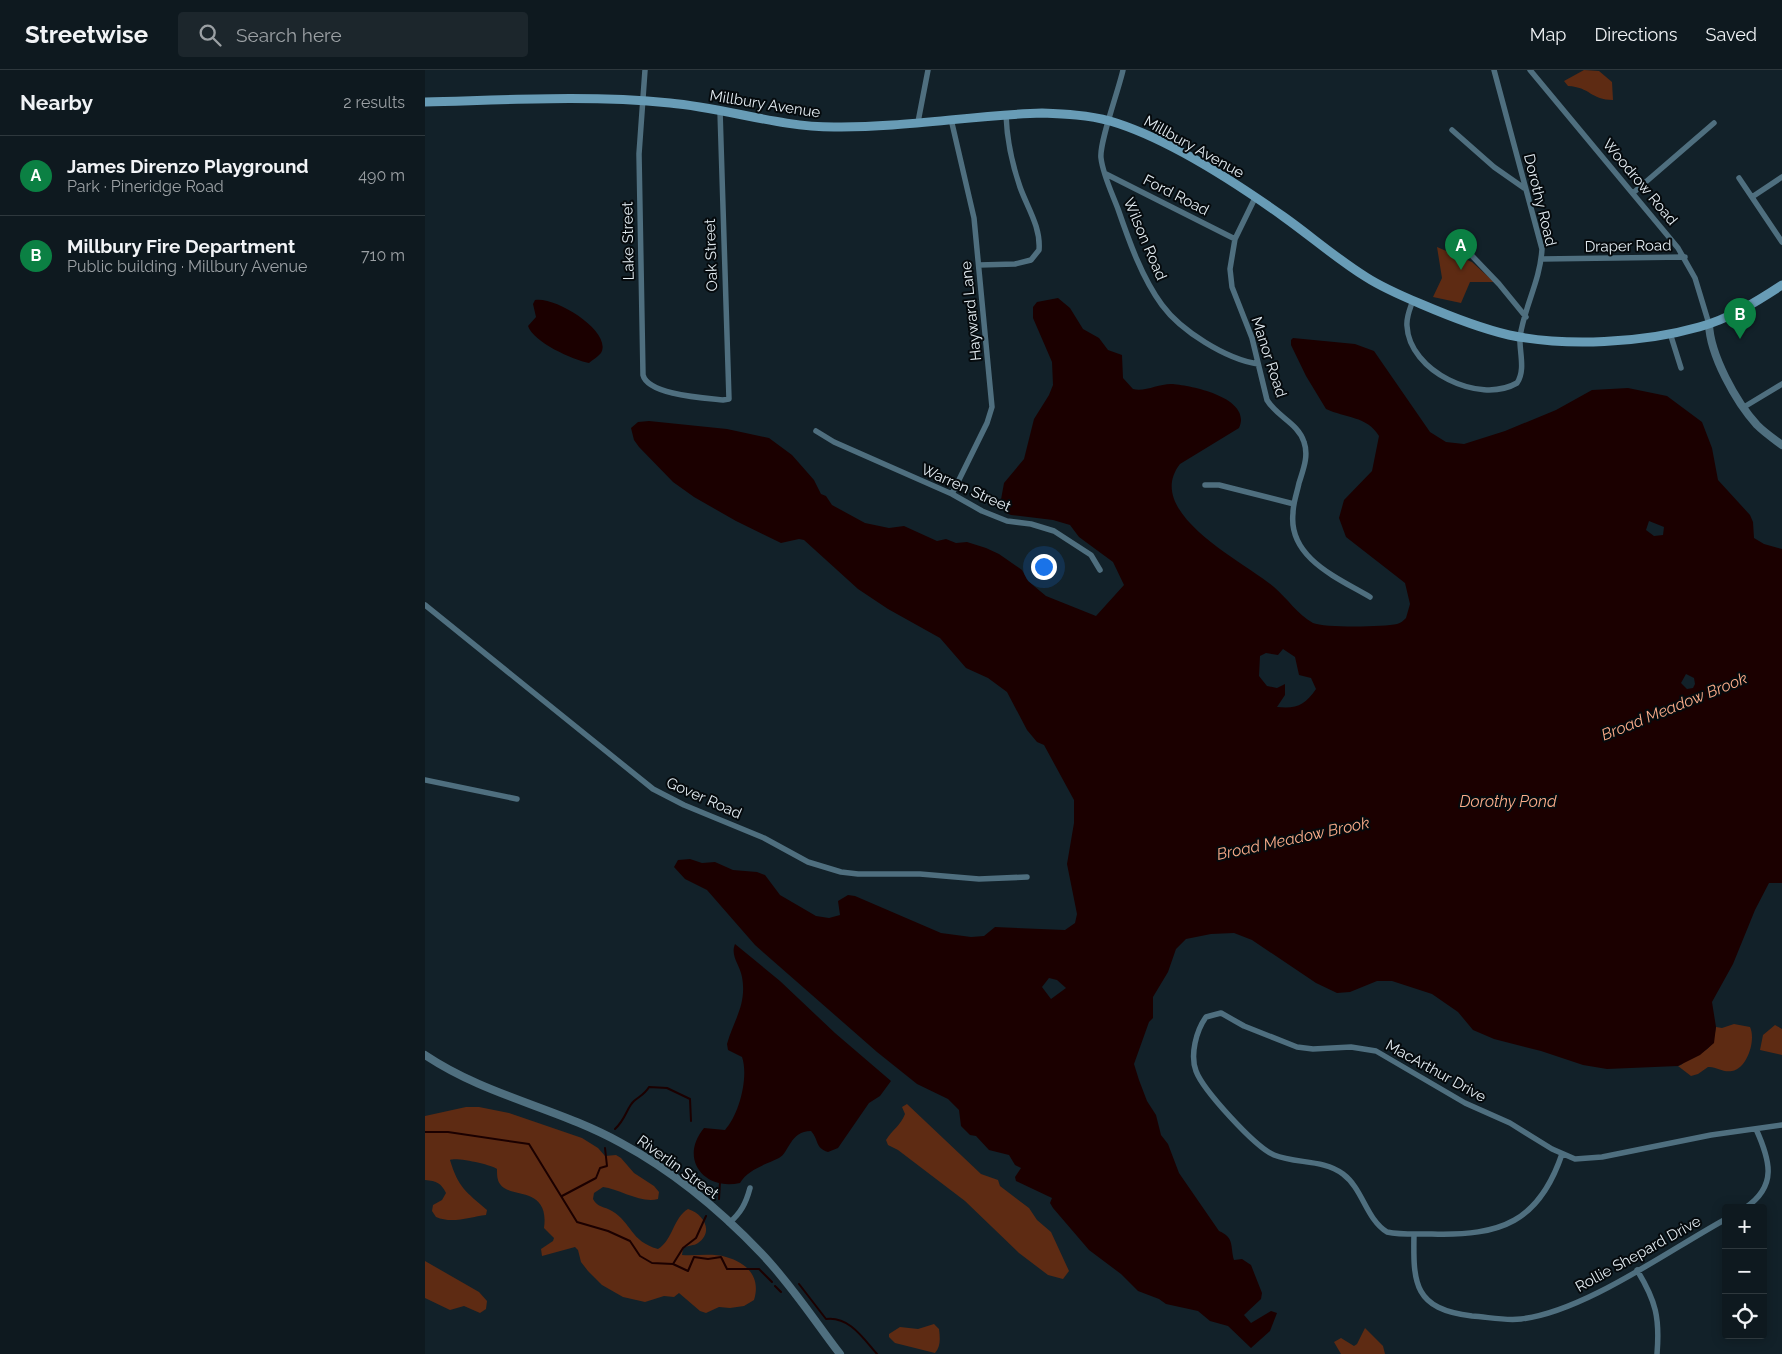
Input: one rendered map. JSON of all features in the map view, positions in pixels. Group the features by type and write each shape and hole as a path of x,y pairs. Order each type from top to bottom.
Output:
{"main road":[{"name":"Millbury Avenue","path":"425,102 573,99 642,101 720,111 807,126 836,127 1006,114 1065,114 1109,121 1161,142 1255,198 1353,269 1389,290 1474,325 1540,340 1589,341 1637,339 1670,333 1709,324 1752,303 1782,285"}],"street":[{"name":"Lake Street","path":"645,70 639,154 642,369 645,380 652,386 673,393 723,400 729,399"},
{"path":"918,122 928,70"},
{"name":"Wilson Road","path":"1123,70 1101,150 1101,158 1105,174 1136,254 1162,306 1186,328 1230,357 1258,364"},
{"name":"Dorothy Road","path":"1413,300 1406,325 1410,341 1417,352 1443,377 1478,390 1499,390 1513,385 1520,379 1521,336 1542,259 1539,237 1524,188 1494,70"},
{"name":"Woodrow Road","path":"1530,70 1685,257 1695,278 1709,324"},
{"name":"Oak Street","path":"720,111 729,399"},
{"path":"979,265 1015,264 1031,260 1039,250 1036,227 1020,188 1007,143 1006,114"},
{"name":"Hayward Lane","path":"951,119 974,218 992,407 987,423 952,494"},
{"path":"1633,193 1713,123"},
{"path":"1452,130 1494,166 1524,188"},
{"name":"Ford Road","path":"1105,174 1235,238"},
{"path":"1752,197 1782,177"},
{"path":"1739,178 1782,242"},
{"name":"Manor Road","path":"1255,198 1235,238 1230,261 1232,287 1251,338 1267,400 1271,407 1298,430 1306,447 1305,460 1294,504 1293,527 1296,540 1303,552 1325,569 1370,597"},
{"path":"1454,237 1499,284 1526,317"},
{"name":"Draper Road","path":"1542,259 1685,257"},
{"path":"1709,324 1709,338 1744,407 1763,430 1782,445"},
{"path":"1670,333 1681,368"},
{"path":"1744,407 1782,384"},
{"name":"Warren Street","path":"816,431 833,442 952,494 982,511 1007,521 1031,524 1054,531 1091,555 1100,570"},
{"path":"1205,484 1219,485 1294,504"},
{"name":"Gover Road","path":"425,606 653,789 684,805 765,838 808,862 841,872 858,874 920,874 979,879 1027,877"},
{"path":"425,780 517,799"},
{"name":"MacArthur Drive","path":"1414,1234 1391,1233 1383,1230 1356,1188 1345,1175 1324,1165 1283,1158 1269,1152 1220,1105 1204,1086 1194,1066 1197,1037 1206,1017 1217,1012 1227,1015 1243,1026 1305,1048 1351,1047 1376,1051 1562,1154 1582,1160 1711,1135 1782,1125"},
{"name":"Riverlin Street","path":"425,1055 463,1079 503,1096 555,1113 621,1143 678,1180 762,1254 840,1354"},
{"path":"1749,1204 1762,1192 1769,1174 1768,1160 1756,1129"},
{"path":"1414,1234 1481,1232 1510,1223 1526,1213 1542,1196 1562,1154"},
{"path":"729,1223 739,1214 747,1200 750,1188"},
{"name":"Rollie Shepard Drive","path":"1414,1234 1414,1278 1419,1289 1432,1304 1441,1310 1453,1313 1520,1320 1541,1315 1582,1300 1722,1222"},
{"path":"1637,1270 1650,1292 1655,1306 1658,1320 1657,1354"}],"shaded area":[{"path":"1584,70 1599,71 1612,82 1613,100 1600,98 1581,89 1568,86 1564,81"},
{"path":"1437,247 1472,262 1494,282 1470,282 1461,303 1433,297 1442,278"},
{"path":"1734,1024 1750,1027 1752,1032 1749,1052 1738,1069 1729,1071 1708,1067 1698,1074 1691,1076 1678,1066 1710,1046 1716,1027 1722,1028"},
{"path":"1775,1025 1782,1029 1782,1055 1760,1050 1763,1035"},
{"path":"907,1104 981,1174 998,1180 1000,1186 1029,1208 1037,1220 1051,1232 1069,1271 1063,1279 1048,1275 1019,1253 965,1201 898,1150 888,1145 886,1140 903,1118 905,1114 902,1107"},
{"path":"466,1107 479,1107 509,1113 582,1138 598,1148 605,1156 616,1155 621,1158 634,1173 654,1186 659,1192 658,1199 645,1200 603,1187 594,1193 593,1199 595,1202 619,1216 636,1237 649,1246 658,1249 667,1240 683,1213 688,1209 694,1211 705,1224 705,1234 703,1239 695,1245 683,1248 682,1255 721,1256 741,1263 751,1272 754,1278 756,1292 754,1300 744,1306 719,1307 706,1313 700,1311 679,1293 674,1297 664,1296 645,1302 623,1297 602,1285 581,1262 578,1250 575,1247 542,1256 541,1249 553,1241 554,1238 544,1228 544,1214 541,1205 535,1199 505,1188 500,1184 497,1169 494,1167 454,1159 450,1160 456,1177 468,1193 487,1210 486,1215 455,1220 436,1217 432,1211 433,1205 442,1200 446,1193 438,1183 425,1180 425,1116"},
{"path":"425,1261 479,1292 487,1301 486,1309 480,1313 464,1306 450,1310 425,1298"},
{"path":"934,1324 939,1329 940,1339 935,1353 895,1343 889,1337 889,1334 900,1327 918,1329"},
{"path":"1365,1328 1383,1346 1385,1354 1341,1354 1334,1342 1341,1338 1354,1346 1357,1344"}],"water":[{"name":"Dorothy Pond","path":"1058,298 1070,308 1083,329 1099,338 1108,350 1122,355 1123,378 1133,389 1138,390 1171,384 1192,387 1218,395 1229,401 1237,409 1241,418 1239,428 1180,464 1172,482 1175,500 1185,518 1202,534 1221,550 1274,587 1302,616 1319,625 1380,626 1397,624 1406,618 1410,604 1405,583 1346,537 1339,518 1344,500 1372,471 1379,436 1374,429 1362,421 1326,409 1306,376 1291,345 1293,338 1355,344 1374,351 1430,432 1446,442 1464,444 1505,431 1556,410 1592,390 1628,388 1667,396 1702,422 1712,448 1718,480 1750,515 1753,522 1754,538 1764,544 1782,549 1782,883 1769,883 1755,910 1733,964 1712,1002 1716,1027 1714,1043 1700,1055 1678,1066 1607,1069 1583,1065 1541,1051 1494,1039 1473,1030 1458,1012 1432,994 1392,981 1377,981 1350,992 1337,993 1316,983 1252,940 1234,933 1211,934 1186,939 1176,949 1168,972 1153,997 1153,1018 1149,1022 1134,1064 1147,1101 1156,1115 1161,1135 1168,1144 1179,1173 1219,1231 1230,1240 1234,1260 1242,1259 1251,1265 1262,1293 1261,1299 1244,1315 1251,1323 1271,1311 1277,1313 1270,1331 1251,1348 1228,1326 1210,1321 1198,1311 1166,1304 1159,1299 1138,1291 1121,1274 1089,1250 1053,1208 1050,1203 1052,1198 1016,1181 1015,1177 1021,1168 1015,1165 1009,1155 989,1150 976,1136 970,1135 961,1126 959,1110 948,1099 917,1084 877,1052 755,945 707,890 685,879 674,867 678,860 690,859 702,863 715,862 733,870 757,872 765,875 780,895 816,916 829,918 840,915 838,901 848,895 855,896 941,933 971,937 984,936 995,927 1065,930 1075,923 1077,914 1067,864 1074,823 1074,800 1044,745 1037,742 1027,730 1007,692 988,678 966,668 940,638 888,609 858,589 804,540 799,539 781,543 736,521 694,497 673,482 639,447 634,440 631,428 638,422 649,421 727,429 769,438 792,455 814,480 821,494 826,496 832,505 865,523 889,528 904,526 937,541 946,539 956,543 967,542 986,548 999,554 1022,570 1028,581 1046,596 1096,616 1124,585 1113,562 1079,537 1070,525 1053,520 1011,515 1006,513 1000,505 1004,483 1024,459 1034,419 1053,385 1052,362 1033,318 1033,307 1037,302","holes":["1649,521 1664,527 1663,535 1654,536 1646,530","1283,649 1295,657 1299,675 1311,678 1316,689 1300,705 1277,707 1285,695 1285,684 1277,688 1267,686 1259,676 1260,656 1266,653 1278,655","1686,674 1694,678 1695,684 1693,688 1687,689 1681,683","1049,978 1057,980 1066,988 1051,999 1042,987"]},
{"path":"535,300 544,300 556,304 580,317 599,335 602,345 601,353 589,363 564,354 537,338 528,326 536,317 533,304"},
{"path":"735,944 780,981 835,1033 891,1081 880,1096 869,1103 838,1148 828,1152 819,1146 811,1131 804,1132 794,1138 779,1158 748,1174 740,1183 727,1184 715,1182 699,1170 695,1161 694,1150 697,1139 704,1128 725,1130 735,1115 743,1085 744,1065 742,1057 728,1050 727,1044 743,996 742,977 734,957"}],"waterway":[{"path":"615,1129 634,1101 649,1087 667,1088 690,1099 691,1121"},
{"path":"425,1132 448,1132 529,1144 577,1222 608,1231 630,1241 640,1256 652,1263 673,1264 683,1248 696,1238 706,1216"},
{"path":"562,1196 596,1178 600,1168 607,1166 605,1148"},
{"path":"719,1199 720,1181"},
{"path":"673,1264 688,1271 694,1257 708,1259 721,1257 727,1269 759,1269 772,1282"},
{"path":"799,1284 826,1319 842,1321 855,1329 877,1354"},
{"path":"775,1286 781,1292"}],"place":[{"name":"James Direnzo Playground","path":"1461,270"},
{"name":"Millbury Fire Department","path":"1740,339"}],"water label":[{"name":"Broad Meadow Brook","path":"1674,706"},
{"name":"Broad Meadow Brook","path":"1293,838"}]}
